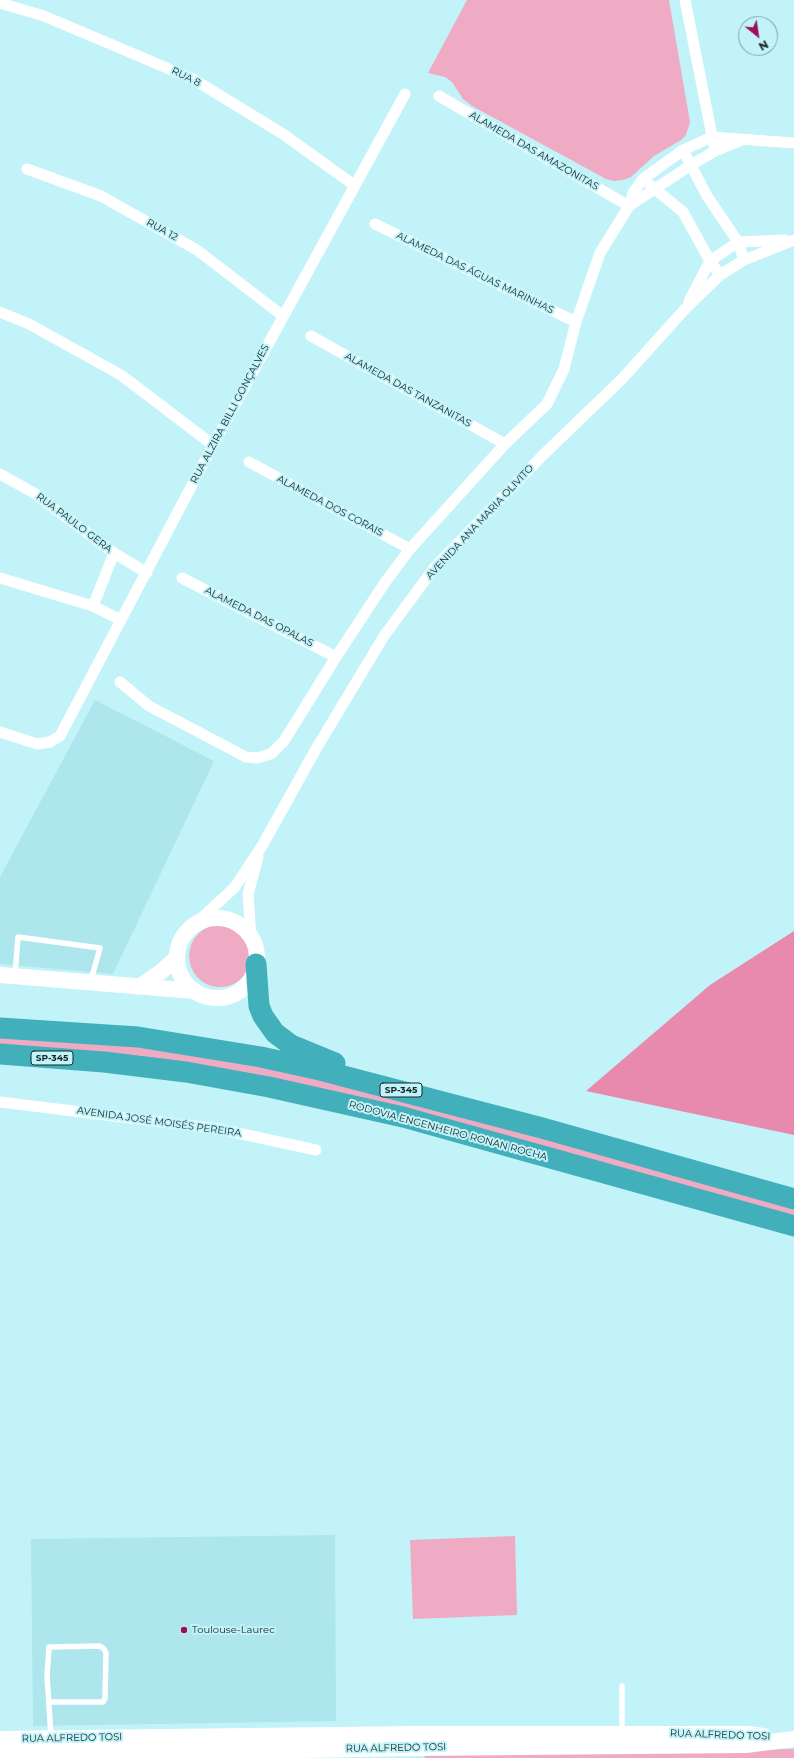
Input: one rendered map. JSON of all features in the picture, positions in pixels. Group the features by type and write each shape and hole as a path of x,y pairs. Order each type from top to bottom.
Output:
{"highway":[{"path":"256,964 259,1006 268,1025 282,1040 291,1046 410,1092"},
{"name":"SP-345","path":"0,1028 138,1037 261,1057 410,1092 794,1199"},
{"name":"RODOVIA ENGENHEIRO RONAN ROCHA","path":"0,1054 104,1062 186,1072 269,1087 403,1117 739,1212 794,1226"},
{"path":"0,1069 104,1062"},
{"path":"739,1212 794,1230"}],"street":[{"path":"685,0 715,151"},
{"name":"RUA 8","path":"0,3 44,16 193,79 283,134 354,185"},
{"name":"RUA ALZIRA BILLI GONÇALVES","path":"0,732 37,744 50,742 60,736 282,316 405,94"},
{"name":"ALAMEDA DAS AMAZONITAS","path":"439,96 629,206"},
{"path":"120,682 149,706 246,757 257,758 271,754 284,741 336,657 386,581 410,549 505,444 547,404 564,370 576,322 600,253 629,206 632,193 644,179 683,150 712,137 794,143"},
{"path":"629,206 715,151 743,140"},
{"path":"683,150 707,196 738,242 744,260"},
{"name":"RUA 12","path":"27,170 101,196 197,250 282,316"},
{"path":"644,179 683,212 710,261 720,275"},
{"name":"ALAMEDA DAS ÁGUAS MARINHAS","path":"375,224 576,322"},
{"name":"AVENIDA ANA MARIA OLIVITO","path":"685,309 710,261 738,242 794,240"},
{"name":"AVENIDA ANA MARIA OLIVITO","path":"194,925 235,887 262,846 316,749 384,636 434,568 543,455 622,379 685,309 720,275 744,260 794,240"},
{"path":"0,312 29,324 120,375 213,445"},
{"name":"ALAMEDA DAS TANZANITAS","path":"311,336 505,444"},
{"name":"ALAMEDA DOS CORAIS","path":"249,462 410,549"},
{"name":"RUA PAULO GERA","path":"0,474 34,493 114,553 147,573"},
{"path":"94,606 114,553"},
{"path":"0,578 94,606 121,620"},
{"name":"ALAMEDA DAS OPALAS","path":"182,578 336,657"},
{"name":"AVENIDA ANA MARIA OLIVITO","path":"251,937 248,894 262,846"},
{"path":"8,976 195,991 214,997 233,994 244,986 252,976 256,964 256,950 251,937 243,927 232,921 219,918 206,919 194,925 185,934 179,945 177,958 179,971 185,982 195,991"},
{"path":"139,987 162,971 177,958"},
{"name":"AVENIDA JOSÉ MOISÉS PEREIRA","path":"0,1102 219,1129 316,1150"},
{"name":"RUA ALFREDO TOSI","path":"0,1739 417,1746"},
{"name":"RUA ALFREDO TOSI","path":"0,1755 622,1740 793,1739"}],"lane":[{"path":"8,976 18,937 100,948 90,983"},
{"path":"50,1702 103,1702 105,1698 106,1653 104,1649 100,1646 49,1647 47,1676 50,1702 51,1739"},
{"path":"622,1686 622,1740"}],"shaded area":[{"path":"467,0 669,0 690,122 686,135 681,140 654,156 631,177 614,181 606,179 472,106 463,99 452,82 445,77 428,73"},
{"path":"95,700 214,761 113,974 0,964 0,877"},
{"path":"214,925 226,925 242,934 249,944 251,956 249,968 242,978 226,987 214,987 203,982 194,973 189,962 189,950 194,939 203,930"},
{"path":"794,931 794,1135 586,1091 710,985"},
{"path":"0,1036 115,1044 185,1053 325,1079 794,1206 794,1219 512,1139 0,1047"},
{"name":"Toulouse-Laurec","path":"335,1535 336,1721 33,1726 31,1539"},
{"path":"515,1536 517,1615 413,1619 410,1540"},
{"path":"794,1749 794,1758 425,1758 424,1755"}],"place":[{"name":"Toulouse-Laurec","path":"184,1630"}]}
